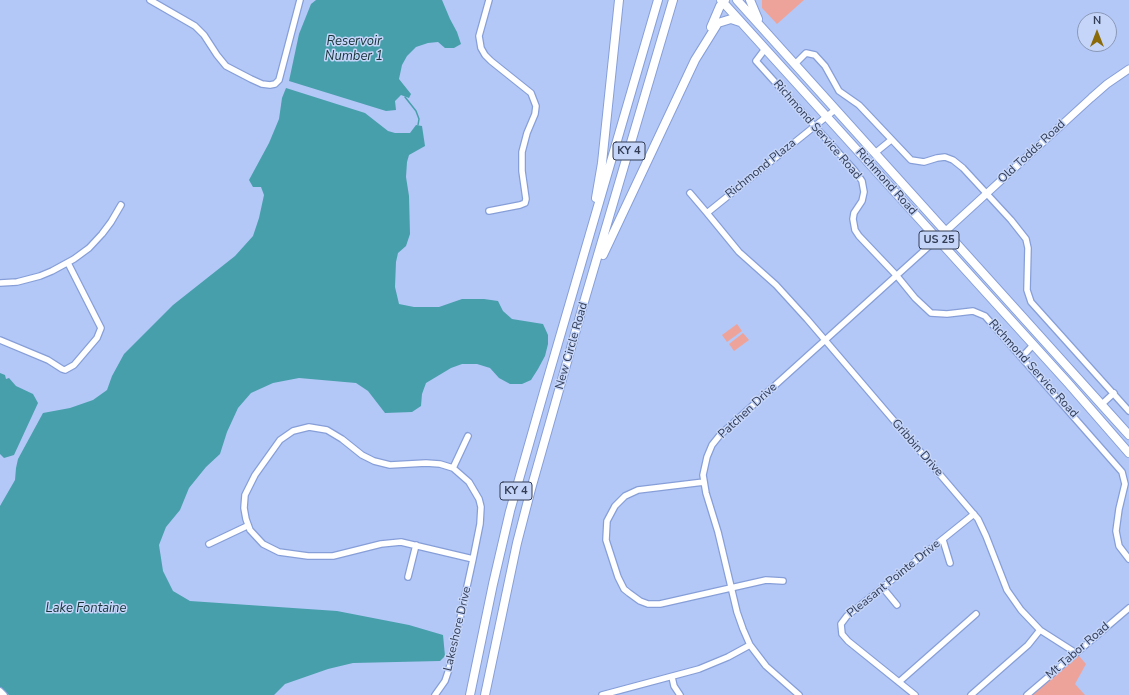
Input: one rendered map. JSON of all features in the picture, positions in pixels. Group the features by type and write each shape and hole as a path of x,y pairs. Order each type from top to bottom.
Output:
{"highway":[{"path":"574,290 601,169 619,0"},
{"name":"New Circle Road","path":"470,695 510,511 658,0"},
{"name":"New Circle Road","path":"485,695 517,543 529,496 584,302 673,0"},
{"name":"Richmond Road","path":"737,0 1129,435"},
{"path":"750,0 763,29"},
{"path":"584,302 605,248 723,1"},
{"name":"Richmond Road","path":"723,1 1129,453"},
{"path":"698,55 714,27 720,22 734,19 748,29"}],"main road":[{"name":"Old Todds Road","path":"937,238 1091,98 1107,84 1129,69"}],"street":[{"path":"150,0 195,26 204,35 226,66 258,82 270,85 275,84 279,80 300,0"},
{"path":"489,0 479,36 481,48 485,55 531,92 536,106 535,114 527,133 522,152 522,171 527,196 525,203 520,206 489,212"},
{"name":"Richmond Service Road","path":"765,49 756,61 855,171 862,181 864,192 862,201 854,213 853,220 855,230 859,236 897,276 915,298 931,313 947,314 973,311 981,313 989,320 1122,472 1125,484 1118,509 1116,531 1119,546 1129,559"},
{"path":"795,64 806,53 815,55 825,66 839,91 859,105 908,158 914,162 924,162 942,157 953,160 966,171 1011,220 1026,239 1029,255 1027,290 1032,302 1129,411"},
{"name":"Richmond Plaza","path":"707,213 836,109"},
{"path":"875,153 891,140"},
{"path":"690,193 707,213"},
{"path":"0,283 17,282 40,276 68,263 89,248 102,234 112,222 121,205"},
{"name":"Gribbin Drive","path":"707,213 739,252 776,285 978,518 1004,583 1013,599 1029,619 1040,630 1076,653"},
{"name":"Patchen Drive","path":"799,695 766,666 750,645 740,620 704,482 704,470 707,457 716,440 937,238"},
{"path":"0,340 48,360 65,370 74,364 97,338 101,328 68,263"},
{"path":"1022,357 1033,345"},
{"path":"1102,404 1114,394"},
{"name":"Lakeshore Drive","path":"247,526 244,508 245,495 249,485 274,446 286,434 300,429 316,428 327,430 338,436 362,455 384,464 400,465 433,463 453,468 459,472 472,487 481,507 480,524 449,668 445,680 435,695"},
{"path":"453,468 468,436"},
{"path":"704,482 638,490 626,496 615,506 610,513 606,529 607,543 621,584 629,594 640,601 648,604 660,604 766,580 782,581"},
{"name":"Pleasant Pointe Drive","path":"915,695 848,641 842,634 841,629 843,620 974,514"},
{"path":"209,544 247,526 258,540 269,548 279,552 296,555 321,557 333,556 381,544 402,542 473,559"},
{"path":"943,540 950,563"},
{"path":"408,577 416,545"},
{"path":"884,588 897,605"},
{"name":"Mt Tabor Road","path":"1027,695 1129,608"},
{"path":"899,682 976,614"},
{"path":"971,695 1028,646 1040,630"},
{"path":"602,695 672,677 717,662 750,645"},
{"path":"672,677 674,686 680,695"},
{"path":"0,691 4,695"}],"shaded area":[{"path":"762,0 804,0 777,24 762,8"},
{"path":"737,324 742,331 727,342 722,335"},
{"path":"743,333 749,340 734,351 729,344"},
{"path":"1075,656 1079,656 1086,664 1075,684 1085,695 1032,695"}],"water":[{"name":"Reservoir Number 1","path":"316,0 442,0 461,44 454,48 445,48 438,42 428,43 416,47 407,56 402,65 399,79 411,94 409,98 401,95 395,101 396,110 386,111 289,81 299,34 311,4"},
{"name":"Lake Fontaine","path":"286,88 365,113 388,131 395,133 410,133 416,125 422,126 425,146 409,155 407,162 406,177 409,196 410,234 406,246 398,253 396,262 395,287 399,304 414,307 439,307 462,299 484,299 498,301 503,311 512,319 543,324 548,335 548,344 545,356 531,380 522,384 510,384 499,378 490,368 477,364 462,364 451,368 426,383 422,394 421,406 412,412 385,413 368,391 356,383 299,378 273,383 251,393 238,408 227,432 220,454 206,467 189,488 180,510 166,527 159,545 163,571 173,591 190,601 337,611 409,625 443,635 445,656 440,661 353,663 328,669 285,684 274,695 9,695 0,687 0,506 15,480 18,459 43,413 70,408 93,400 107,390 112,376 124,354 173,305 235,256 253,236 264,195 261,187 253,187 249,180 269,143 279,119 282,98"},
{"path":"0,373 5,375 6,379 9,378 16,386 33,394 38,403 14,455 4,458 0,454"}],"waterway":[{"path":"405,97 416,111 419,119 418,125"}]}
